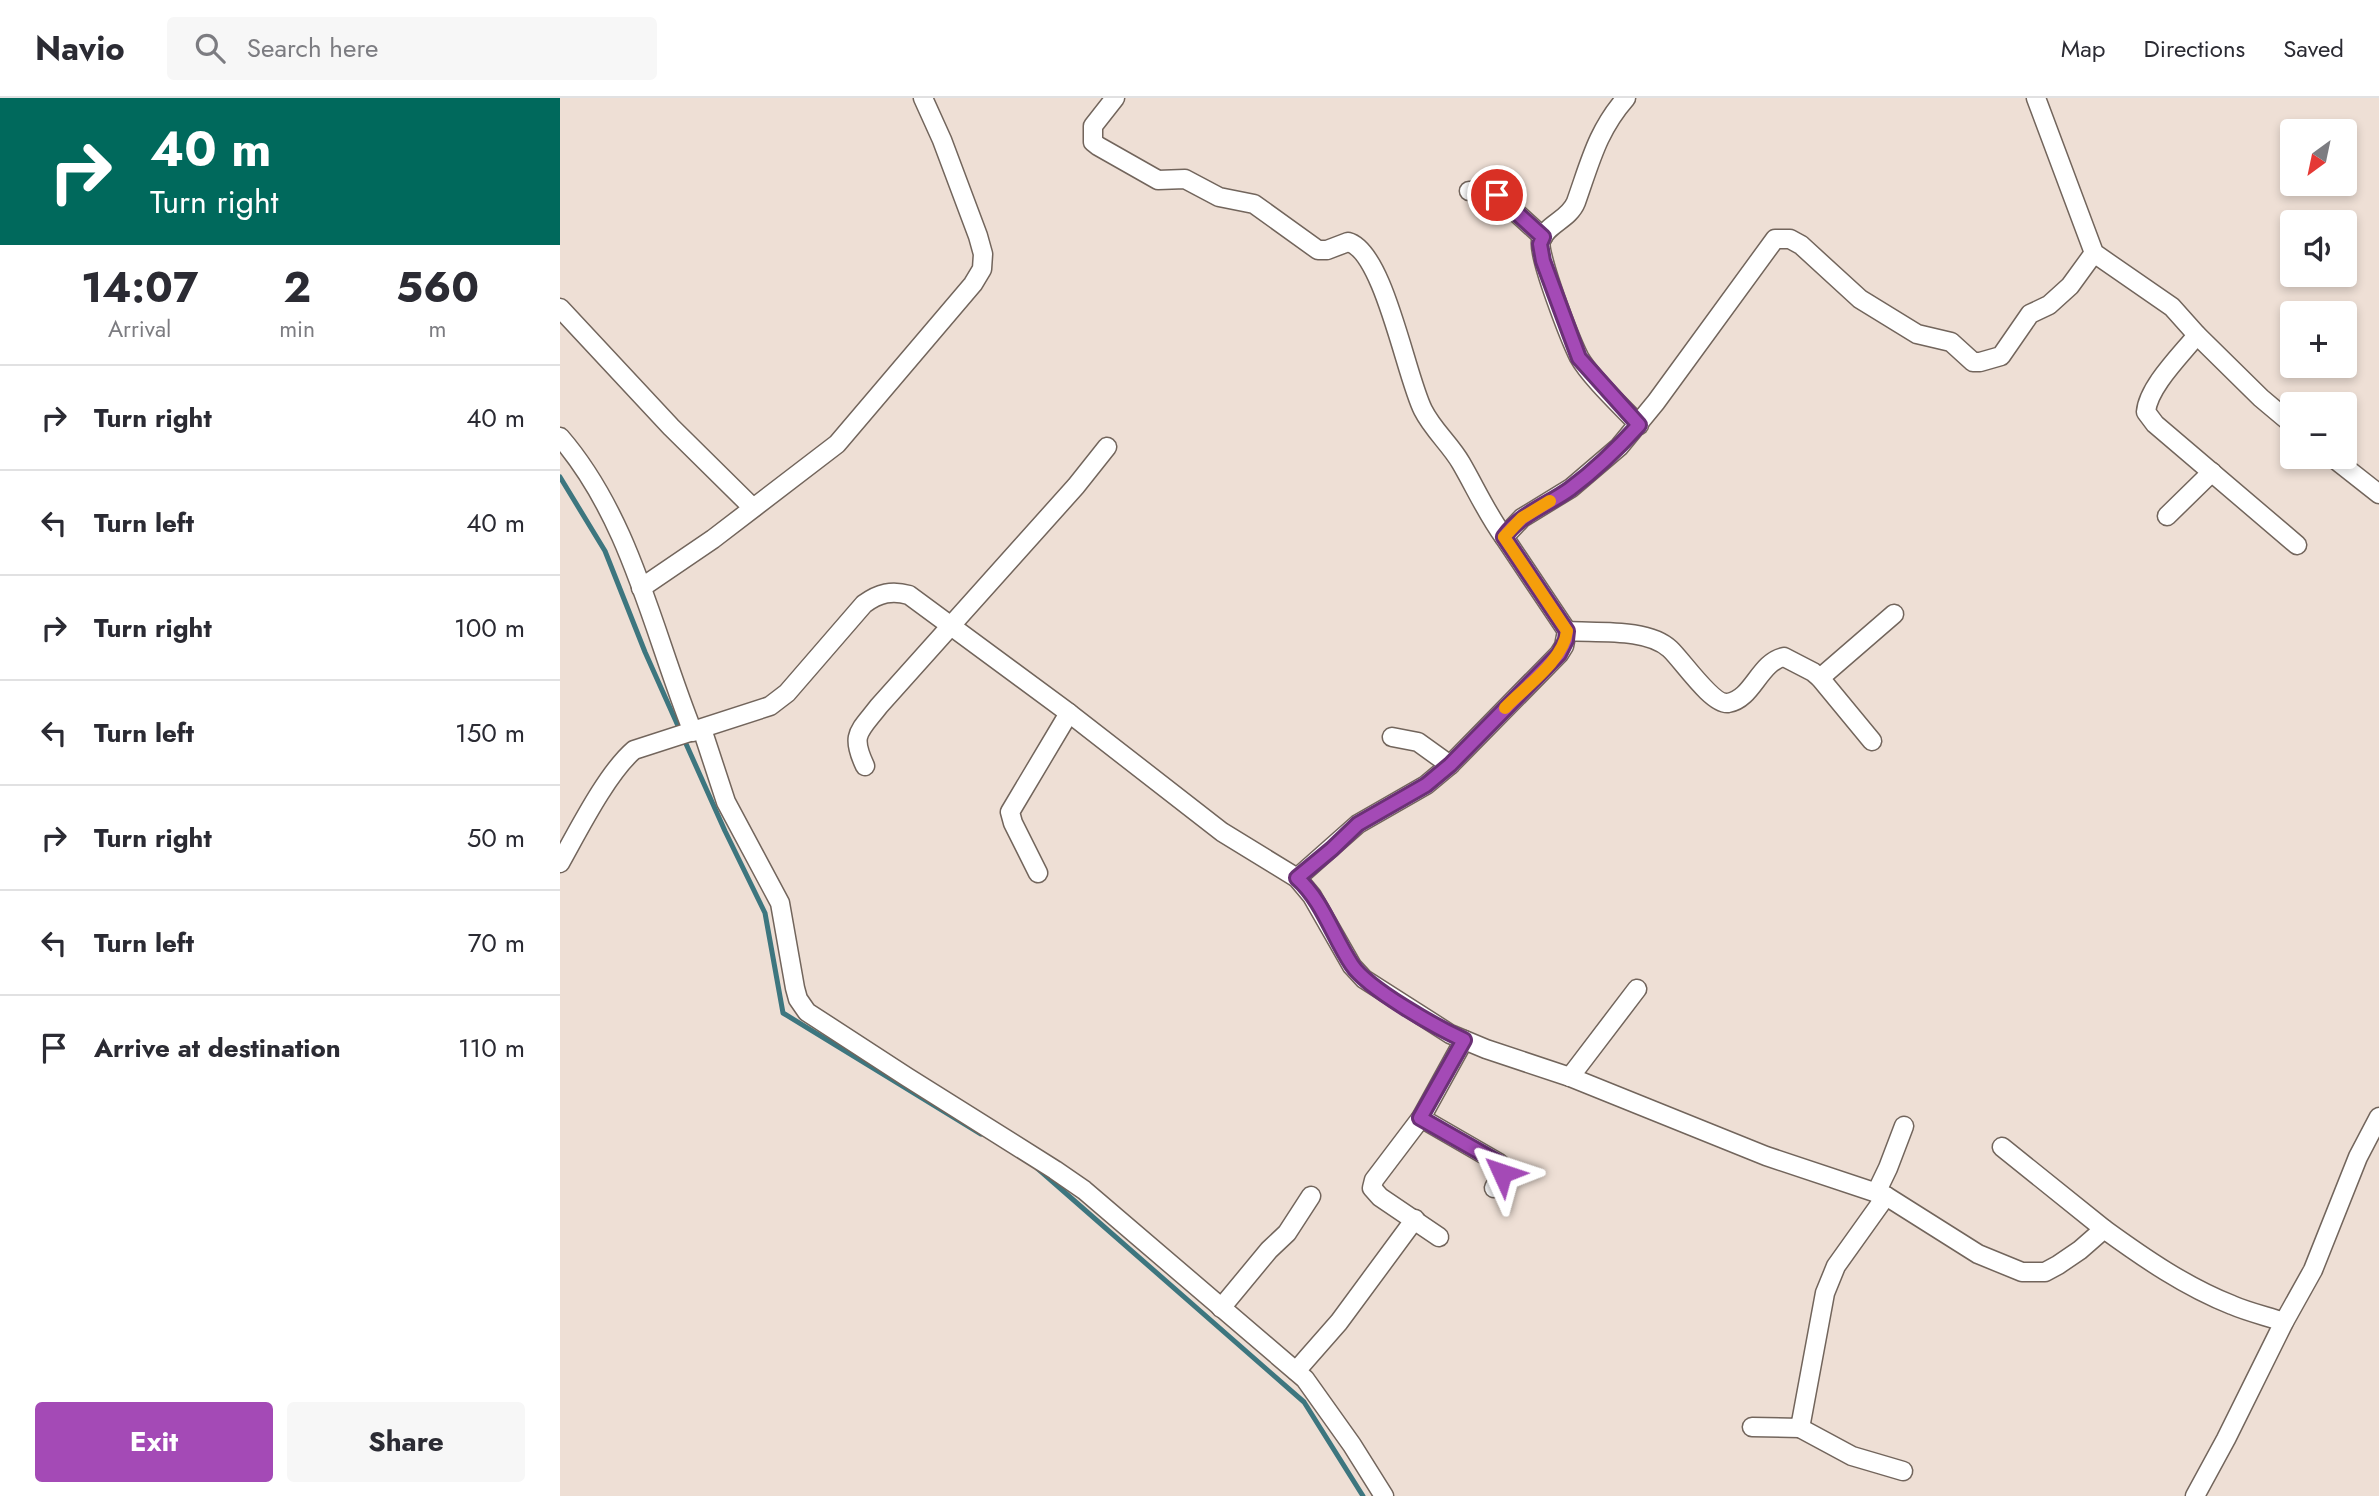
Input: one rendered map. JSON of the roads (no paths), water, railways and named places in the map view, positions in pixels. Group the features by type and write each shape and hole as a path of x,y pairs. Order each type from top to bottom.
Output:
{"street":[{"path":"641,588 713,539 837,443 973,284 982,269 983,254 978,236 942,140 923,98"},
{"path":"1115,98 1093,126 1093,142 1098,146 1158,180 1185,179 1219,197 1254,204 1318,250 1348,243 1361,248 1387,301 1422,407 1459,460 1495,526 1567,631 1559,654 1450,765 1426,785 1358,824 1297,878"},
{"path":"1626,98 1614,112 1593,150 1573,208 1547,231 1540,244 1543,261 1579,358 1639,425"},
{"path":"2036,98 2094,253 2167,303 2280,414"},
{"path":"1469,191 1485,191 1497,195 1543,237"},
{"path":"1504,537 1522,518 1571,488 1619,447 1639,425 1775,239 1790,239 1801,245 1860,299 1917,334 1951,342 1973,362 2001,356 2030,314 2049,305 2070,286 2094,253"},
{"path":"560,308 671,427 753,508"},
{"path":"2197,335 2147,402 2146,412 2155,424 2297,544"},
{"path":"560,437 582,465 602,498 629,555 673,681 698,730 726,802 780,903 795,988 798,999 807,1012 1072,1181 1296,1371 1352,1444 1384,1496"},
{"path":"865,766 856,747 857,737 878,706 1076,486 1107,447"},
{"path":"2347,469 2379,494"},
{"path":"2167,516 2212,472"},
{"path":"560,863 586,816 628,755 642,746 761,710 780,700 864,604 889,592 909,595 1069,713 1222,832 1297,878 1312,896 1352,966 1364,979 1418,1015 1464,1040 1570,1077 1719,1139 1881,1194 1978,1254 2022,1272 2045,1272 2080,1250 2104,1229"},
{"path":"1820,678 1894,614"},
{"path":"1567,631 1655,638 1671,649 1723,703 1740,698 1772,661 1784,657 1820,678 1872,741"},
{"path":"1038,873 1010,812 1069,713"},
{"path":"1392,737 1418,742 1450,765"},
{"path":"1570,1077 1637,989"},
{"path":"1439,1237 1380,1197 1372,1188 1374,1180 1420,1118 1464,1040"},
{"path":"2195,1496 2318,1259 2358,1157 2379,1116"},
{"path":"1420,1118 1499,1163 1502,1173 1494,1188"},
{"path":"1800,1428 1825,1293 1836,1266 1881,1194 1904,1126"},
{"path":"2002,1147 2104,1229 2170,1274 2230,1304 2284,1322"},
{"path":"1221,1308 1269,1250 1287,1233 1311,1196"},
{"path":"1296,1371 1339,1322 1415,1219"},
{"path":"1752,1427 1800,1428 1852,1456 1903,1471"}],"waterway":[{"path":"560,477 605,551 645,652 765,913 783,1013 981,1134"},
{"path":"1037,1168 1304,1402 1363,1496"}]}
